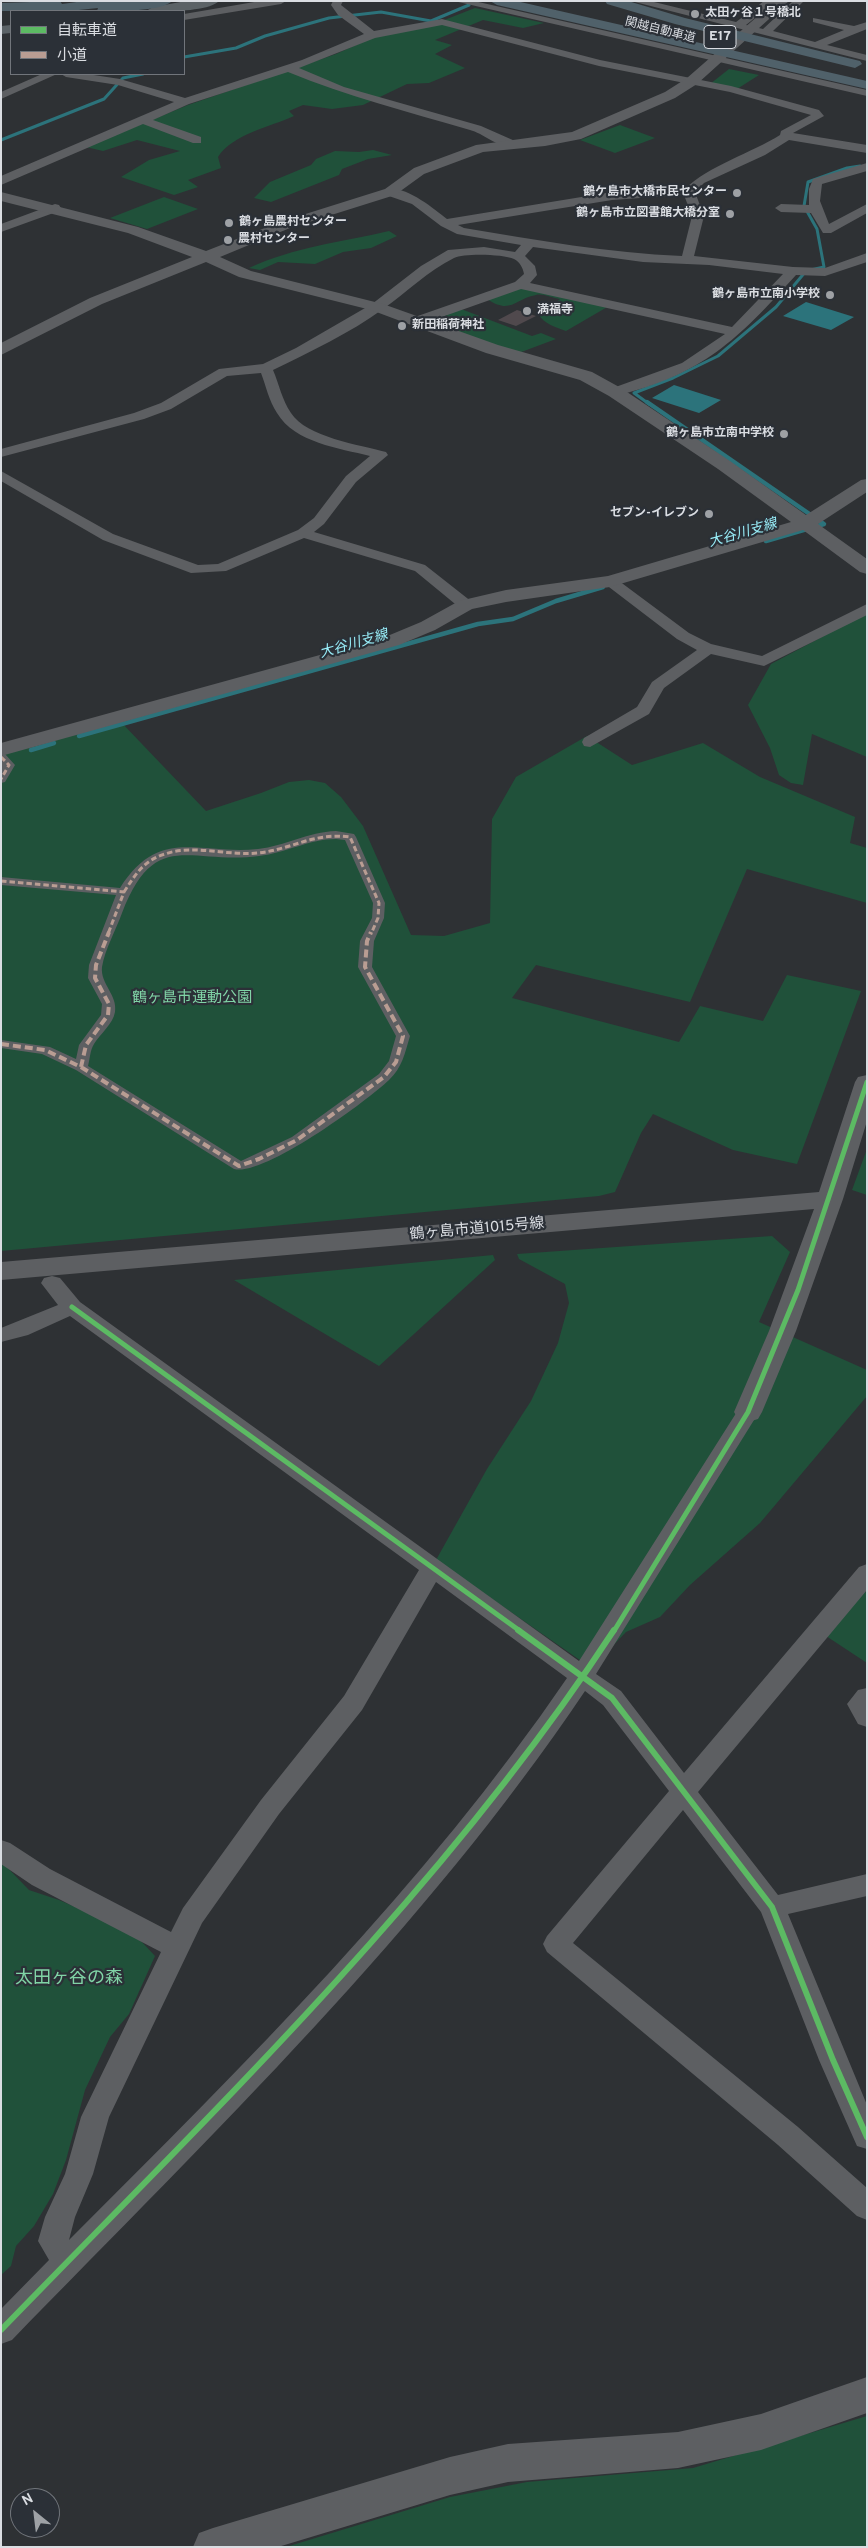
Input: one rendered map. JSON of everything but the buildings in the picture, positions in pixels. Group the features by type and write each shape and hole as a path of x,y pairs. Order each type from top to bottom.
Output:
{"highway":[{"path":"1,3 20,1"},
{"path":"1,7 78,1"},
{"path":"45,10 120,1"},
{"path":"100,10 166,1"},
{"path":"498,1 867,85"},
{"name":"関越自動車道","path":"540,1 867,81"},
{"path":"607,5 867,66"},
{"name":"関越自動車道","path":"607,5 867,72"}],"main road":[{"path":"159,10 212,1"}],"street":[{"path":"185,17 281,1"},
{"path":"338,1 336,5 342,13 372,35"},
{"path":"459,1 814,80 800,87 822,93 835,85 867,93"},
{"path":"636,1 738,26 763,26 816,45 867,58"},
{"path":"738,26 771,1"},
{"path":"763,26 783,1"},
{"path":"1,350 96,301 285,225 390,192 419,171 441,162 482,148 545,142 576,136 670,95 691,77 799,1"},
{"path":"712,10 719,22"},
{"path":"817,20 854,30"},
{"path":"816,45 854,30 864,20"},
{"path":"1,181 185,102 289,68 372,35 442,22 599,63 691,77 805,108 818,116 786,133 787,136 761,152 700,180 689,191 612,196 445,223"},
{"path":"794,29 851,42"},
{"path":"691,77 704,55"},
{"path":"289,68 340,89 477,128 511,144"},
{"path":"1,96 49,75"},
{"path":"73,75 120,82 185,102"},
{"path":"142,120 196,140"},
{"path":"787,136 864,147"},
{"path":"867,167 817,182 815,210 827,230 867,208"},
{"path":"687,260 698,216 689,191"},
{"path":"390,192 416,201 445,223 461,231 530,243 643,258 687,260 793,271 825,272 850,265 867,256"},
{"path":"1,196 55,208 133,230 205,256 245,274 378,307 492,349 586,376 615,392 724,465 811,520 867,568"},
{"path":"1,228 55,208"},
{"path":"781,208 815,210"},
{"path":"518,256 530,243"},
{"path":"1,452 148,413 166,406 224,372 266,368 301,351 378,307 426,269 453,253 484,251 518,256 529,266 531,275 520,285 417,321"},
{"path":"615,392 689,365 735,332 793,271"},
{"path":"520,285 735,332"},
{"path":"1,474 108,537 196,570 221,568 303,533 319,522 351,479 381,455 321,438 293,424 281,407 266,368"},
{"path":"1,750 392,640 428,626 449,613 466,606 506,596 610,581 811,520 867,484"},
{"path":"303,533 420,568 466,606"},
{"path":"610,581 683,636 706,648 764,661 867,609"},
{"path":"590,742 643,710 658,685 703,654 706,648"},
{"path":"1,757 9,765 1,779"},
{"path":"1,1044 45,1050 81,1067 239,1166 257,1161 285,1148 384,1077 396,1062 403,1036 365,967 368,941 378,918 379,903 350,837 333,833 315,835 284,847 256,854 192,849 162,854 142,865 124,892 96,966 95,978 109,1004 108,1015 86,1046 81,1067"},
{"path":"1,881 124,892"},
{"path":"1,2330 310,2012 410,1900 494,1797 583,1677 658,1562 748,1412 786,1326 827,1208 867,1082"},
{"name":"鶴ヶ島市道1015号線","path":"1,1271 827,1208"},
{"name":"鶴ヶ島市道1015号線","path":"1,1288 827,1208"},
{"path":"52,1283 72,1307 612,1698 772,1907 833,2060 867,2137"},
{"path":"1,1335 20,1330 72,1307"},
{"path":"70,2260 55,2246 53,2241 60,2217 79,2174 95,2117 192,1916 270,1807 353,1703 432,1568"},
{"path":"864,1581 683,1792 556,1944 788,2136 867,2207"},
{"path":"867,1697 860,1704 867,1717"},
{"path":"1,1850 41,1877 176,1947"},
{"path":"772,1907 867,1885"},
{"path":"224,2545 450,2476 508,2463 678,2450 760,2432 867,2395"}],"green space":[{"path":"475,8 544,23 523,28 483,20 435,40 452,45 435,54 465,68 429,83 407,84 363,105 332,109 303,105 289,111 294,116 233,142 218,157 221,168 188,180 198,187 174,195 121,177 149,160 180,151 137,140 103,151 86,147 188,105 336,54 376,36 429,26"},
{"path":"729,69 759,75 737,89 710,84"},
{"path":"620,125 655,138 615,153 580,140"},
{"path":"373,150 392,155 368,159 342,169 339,175 271,202 254,198 270,182 311,165 316,159 335,151 359,152"},
{"path":"164,197 198,209 147,229 110,218"},
{"path":"389,231 397,236 371,248 343,252 315,264 278,262 260,270 249,268 301,250"},
{"path":"522,287 609,306 566,331 547,323 539,315 560,299 538,295 502,306 487,299"},
{"name":"満福寺","path":"461,309 532,336 541,333 556,339 516,354 429,320"},
{"path":"867,613 867,757 812,734 803,785 791,783 779,775 770,748 748,705 771,664"},
{"name":"鶴ヶ島市運動公園","path":"120,721 206,811 289,782 309,780 325,783 341,797 363,826 411,935 444,936 490,923 492,819 516,777 587,736 632,765 703,743 760,777 855,817 850,843 867,848 867,903 747,869 690,1002 536,965 512,998 679,1042 700,1006 763,1021 787,975 861,991 797,1164 733,1150 653,1114 641,1133 615,1192 599,1196 1,1251 1,753"},
{"path":"867,1149 867,1195 852,1190"},
{"path":"772,1236 790,1252 759,1322 867,1370 867,1396 760,1523 690,1585 660,1617 626,1632 607,1652 587,1665 436,1560 487,1469 531,1401 558,1343 569,1303 565,1284 519,1259 517,1254"},
{"path":"493,1255 495,1260 379,1366 234,1280"},
{"path":"860,1589 867,1593 867,1663 823,1634"},
{"name":"太田ヶ谷の森","path":"1,1861 29,1890 59,1900 108,1921 141,1941 155,1956 129,2014 110,2037 85,2090 66,2160 53,2194 34,2226 16,2246 11,2266 1,2275"},
{"path":"867,2416 867,2547 286,2547 450,2497 527,2482 693,2468"}],"water":[{"path":"806,302 854,317 831,330 783,316"},
{"path":"674,385 721,400 699,413 652,398"}],"waterway":[{"path":"185,57 236,48 265,36 329,18 381,12 431,21 469,5"},
{"path":"1,140 104,99 123,78 138,75"},
{"name":"大谷川支線","path":"649,404 634,393 673,378 718,356 776,307 806,271 824,267 817,229 804,206 808,182 847,168 860,166"},
{"name":"大谷川支線","path":"647,402 824,524 766,541"},
{"name":"大谷川支線","path":"79,736 478,624 513,619 556,601 603,587"},
{"path":"31,750 54,743"}],"marked path":[{"path":"1,757 9,765 1,779"},
{"path":"81,1067 239,1166 278,1151 297,1140 333,1116 384,1077 396,1062 403,1036 365,967 367,941 378,918 379,903 350,837 324,835 257,853 238,854 200,851 166,853 150,860 136,872 124,892"},
{"path":"1,881 124,892 96,965 95,978 109,1004 108,1015 86,1045 81,1067 45,1050 1,1044"}],"cycle path":[{"path":"1,2330 310,2012 346,1972 452,1850 519,1765 582,1678 647,1580 748,1412 783,1331 798,1290 867,1082"},
{"path":"72,1307 612,1698 772,1907 833,2060 867,2137"}],"place":[{"name":"太田ヶ谷１号橋北","path":"695,14"},
{"name":"鶴ケ島市大橋市民センター","path":"737,193"},
{"name":"鶴ヶ島市立図書館大橋分室","path":"730,214"},
{"name":"鶴ヶ島農村センター","path":"229,223"},
{"name":"農村センター","path":"228,240"},
{"name":"鶴ヶ島市立南小学校","path":"830,295"},
{"name":"満福寺","path":"527,311"},
{"name":"新田稲荷神社","path":"402,326"},
{"name":"鶴ヶ島市立南中学校","path":"784,434"},
{"name":"セブン-イレブン","path":"709,514"}]}
